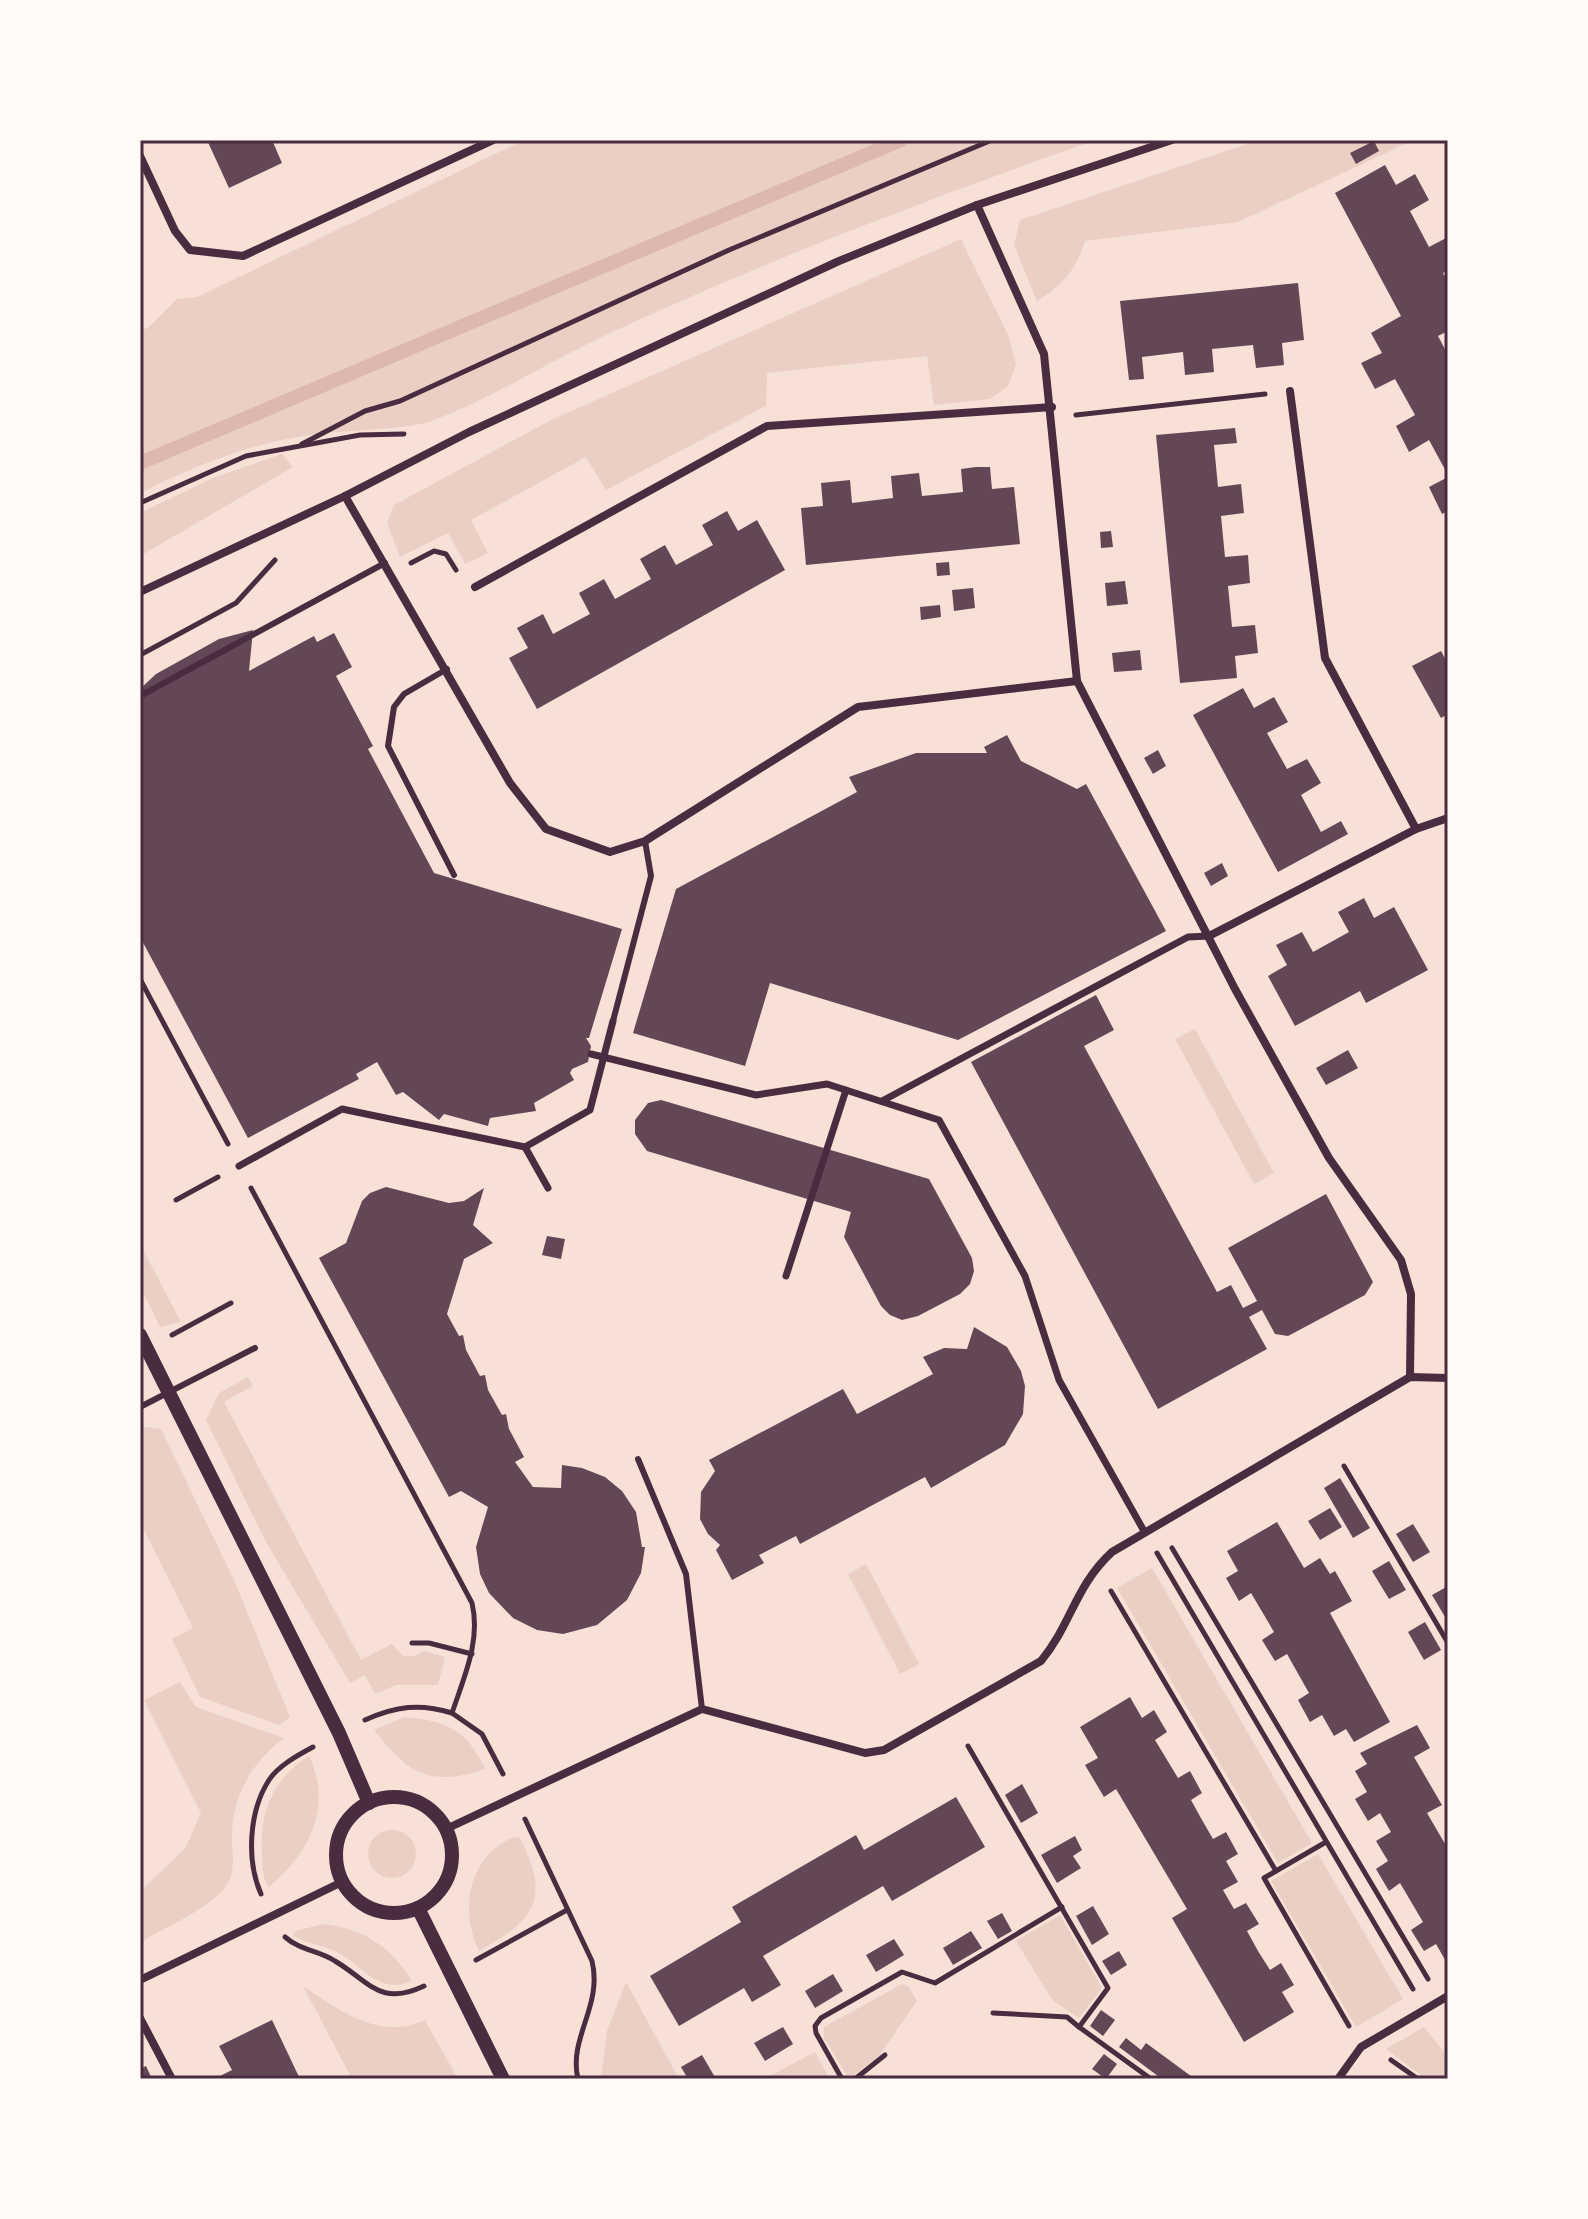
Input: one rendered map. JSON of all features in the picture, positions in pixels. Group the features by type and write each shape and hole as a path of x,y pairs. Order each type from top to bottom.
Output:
{"street":[{"path":"140,156 175,231 190,250 243,256 493,140"},
{"path":"140,592 345,496 551,393 839,261 977,205 1172,140"},
{"path":"977,205 1044,354 1052,407 1077,681 1209,936 1329,1158 1401,1260 1411,1294 1410,1377"},
{"path":"1290,391 1325,658 1416,829"},
{"path":"475,587 767,426 1052,407"},
{"path":"345,496 510,783 546,829 610,852 645,841 858,707 1077,681"},
{"path":"882,1101 1188,937 1209,936 1416,829 1448,818"},
{"path":"239,1166 342,1109 525,1147 590,1110 613,1021"},
{"path":"591,1054 756,1095 827,1084 939,1120 1025,1276 1059,1380 1144,1531"},
{"path":"786,1276 846,1090"},
{"path":"525,1147 548,1188"},
{"path":"143,1342 331,1717 369,1803"},
{"path":"446,1829 702,1709 865,1753 884,1750 1041,1661 1096,1566 1144,1531 1410,1377 1448,1378"},
{"path":"398,1796 413,1800 438,1816 446,1829 453,1854 451,1868 439,1891 418,1908 405,1912 375,1910 362,1905 342,1882 336,1868 338,1837 345,1823 369,1803 398,1796"},
{"path":"140,1980 342,1882"},
{"path":"418,1908 503,2079"},
{"path":"1338,2079 1361,2047 1444,1998"},
{"path":"140,2018 172,2079"}],"lane":[{"path":"140,696 385,563"},
{"path":"447,669 404,694 394,707 388,746 454,875"},
{"path":"613,1021 651,876 645,841"},
{"path":"140,1407 255,1348"},
{"path":"638,1459 686,1574 702,1709"}],"path":[{"path":"302,444 365,411 414,395 729,250 992,140"},
{"path":"1053,418 1290,391"},
{"path":"140,503 246,456 360,435 406,434"},
{"path":"140,655 236,603 283,551"},
{"path":"391,573 434,551 446,554 454,568 475,587"},
{"path":"140,979 472,1603 476,1629 472,1654 452,1713 482,1734 592,1961 597,1979 595,1998 577,2051 578,2079"},
{"path":"176,1200 239,1166"},
{"path":"143,1342 231,1303"},
{"path":"1344,1466 1448,1643"},
{"path":"1144,1531 1424,2009"},
{"path":"1172,1547 1444,1998"},
{"path":"1096,1566 1276,1871"},
{"path":"412,1643 429,1643 472,1654"},
{"path":"968,1746 1108,1988 1079,2027"},
{"path":"1326,1842 1264,1878 1361,2047"},
{"path":"842,2079 816,2033 815,2026 821,2018 902,1972 935,1983 1062,1907"},
{"path":"993,2013 1067,2017 1151,2079"},
{"path":"855,2079 885,2055"}],"shaded area":[{"path":"524,140 1096,140 910,208 726,281 606,335 476,402 432,421 311,435 266,444 202,465 140,493 140,330 148,328 177,299 197,297"},
{"path":"1259,140 1414,140 1238,222 1085,241 1067,276 1037,301 1014,245 1020,220"},
{"path":"961,239 1009,337 1016,365 1008,386 990,399 934,405 927,356 767,373 766,406 606,490 586,457 471,520 488,553 465,564 448,533 400,557 387,523 394,505 553,419"},
{"path":"282,454 293,467 140,556 140,513 213,478"},
{"path":"1195,1029 1274,1173 1254,1184 1175,1039"},
{"path":"140,1244 181,1322 160,1327 140,1286"},
{"path":"248,1377 253,1386 224,1402 361,1660 392,1644 403,1656 414,1656 424,1651 445,1657 438,1685 396,1685 375,1694 365,1675 350,1683 266,1542 206,1420 219,1393"},
{"path":"146,1427 161,1429 234,1580 290,1717 279,1725 200,1697 172,1639 193,1628 140,1522 140,1430"},
{"path":"866,1564 919,1664 900,1674 848,1574"},
{"path":"1152,1568 1312,1843 1278,1863 1117,1588"},
{"path":"180,1682 196,1707 284,1738 253,1769 240,1794 233,1822 233,1868 227,1885 200,1909 140,1942 140,1892 186,1847 201,1813 144,1700"},
{"path":"404,1717 432,1721 454,1730 471,1745 486,1769 450,1777 422,1773 410,1767 374,1730"},
{"path":"309,1756 319,1793 313,1828 296,1859 269,1887 264,1877 262,1858 266,1813 285,1776"},
{"path":"392,1830 401,1831 409,1837 415,1845 415,1863 409,1871 401,1877 392,1878 383,1877 375,1871 369,1863 368,1854 369,1845 375,1837 383,1831"},
{"path":"514,1837 520,1838 535,1877 532,1906 513,1929 479,1951 470,1919 472,1886 486,1857"},
{"path":"1318,1854 1403,1999 1356,2027 1271,1881"},
{"path":"1060,1915 1102,1988 1079,2018 1052,2000 1016,1941"},
{"path":"323,1924 351,1930 375,1941 395,1958 412,1981 400,1985 380,1982 335,1951 293,1936 296,1931"},
{"path":"626,1982 679,2079 601,2079 607,2031"},
{"path":"902,1984 909,1987 917,2001 879,2056 853,2076 846,2074 824,2038 824,2027"},
{"path":"303,1986 331,2005 376,2025 408,2026 425,2020 458,2079 352,2079"},
{"path":"1424,2027 1448,2057 1448,2079 1426,2079 1386,2049"},
{"path":"815,2052 830,2079 764,2079"}],"building":[{"path":"207,140 272,140 282,163 229,188"},
{"path":"1374,141 1379,151 1356,164 1350,153"},
{"path":"1385,165 1396,185 1415,174 1429,200 1410,211 1429,247 1448,237 1448,270 1443,273 1448,282 1448,331 1438,336 1448,355 1448,475 1429,440 1409,452 1396,426 1415,415 1395,379 1375,389 1361,363 1382,353 1371,333 1401,316 1335,193"},
{"path":"1298,283 1304,340 1282,343 1284,365 1256,368 1253,345 1212,349 1214,372 1185,375 1183,352 1142,357 1144,379 1129,380 1120,301"},
{"path":"1235,428 1237,443 1214,445 1218,487 1241,484 1244,513 1221,516 1225,557 1248,555 1250,583 1228,586 1232,627 1255,625 1258,653 1235,656 1237,678 1180,683 1156,435"},
{"path":"990,467 992,489 1014,487 1020,544 806,565 801,508 823,506 821,483 850,480 852,503 893,498 891,476 919,473 922,496 963,492 961,469"},
{"path":"1448,477 1448,511 1442,514 1429,487"},
{"path":"727,511 738,531 757,520 785,570 537,709 509,658 528,648 517,628 543,614 553,634 590,614 579,593 604,579 615,599 651,579 640,559 665,545 676,565 713,545 702,525"},
{"path":"1111,531 1113,547 1101,548 1100,532"},
{"path":"949,562 950,575 937,576 936,563"},
{"path":"1125,581 1128,604 1107,606 1105,583"},
{"path":"973,588 975,608 954,611 952,590"},
{"path":"940,605 941,617 921,620 920,607"},
{"path":"253,630 249,671 314,636 317,642 334,633 352,667 336,676 373,746 368,749 434,873 622,929 589,1038 586,1038 591,1046 588,1062 572,1069 570,1073 574,1080 534,1103 536,1111 490,1118 488,1126 444,1114 439,1120 403,1092 396,1095 377,1062 356,1074 359,1079 248,1138 140,937 140,689 156,674 219,639"},
{"path":"1140,650 1142,670 1114,672 1112,653"},
{"path":"1441,651 1448,664 1448,714 1441,718 1412,666"},
{"path":"1243,688 1254,708 1274,697 1288,722 1267,733 1287,769 1307,759 1321,783 1301,795 1321,832 1341,821 1348,834 1278,872 1193,715"},
{"path":"1007,735 1021,761 1077,789 1086,784 1166,931 958,1040 770,983 745,1066 633,1033 676,889 857,792 849,777 916,753 987,753 984,747"},
{"path":"1158,750 1166,766 1153,774 1144,758"},
{"path":"1222,863 1228,876 1211,886 1204,873"},
{"path":"1364,898 1374,918 1394,907 1428,970 1366,1003 1360,991 1295,1026 1268,976 1287,965 1276,945 1302,932 1313,952 1349,932 1338,912"},
{"path":"1096,995 1114,1030 1084,1046 1217,1292 1231,1285 1243,1308 1257,1301 1228,1248 1326,1194 1373,1282 1365,1295 1288,1336 1275,1334 1262,1310 1249,1317 1267,1349 1158,1409 971,1062"},
{"path":"1348,1050 1358,1068 1326,1085 1316,1068"},
{"path":"661,1100 929,1179 972,1258 974,1271 970,1284 960,1294 918,1316 902,1320 890,1315 881,1306 844,1237 851,1212 647,1151 635,1134 635,1120 648,1103"},
{"path":"386,1187 449,1203 464,1201 484,1188 473,1225 493,1243 464,1259 447,1314 459,1336 463,1335 466,1350 480,1376 485,1375 488,1390 502,1415 506,1414 509,1429 524,1457 515,1462 533,1487 561,1488 562,1465 582,1468 605,1477 622,1491 636,1512 642,1547 645,1547 641,1573 627,1600 597,1625 563,1634 537,1630 513,1618 489,1593 480,1574 476,1547 488,1507 461,1491 449,1497 319,1258 346,1243 362,1201 370,1193"},
{"path":"547,1236 565,1239 561,1259 542,1255"},
{"path":"974,1327 1007,1347 1021,1371 1025,1386 1023,1414 1005,1445 931,1488 925,1477 800,1544 796,1536 759,1555 764,1563 732,1580 716,1550 720,1545 708,1534 700,1519 701,1492 715,1471 709,1460 843,1389 857,1414 933,1374 923,1357 944,1348 967,1349"},
{"path":"1340,1478 1370,1528 1353,1538 1324,1488"},
{"path":"1330,1508 1342,1527 1320,1540 1308,1521"},
{"path":"1277,1522 1304,1568 1320,1558 1330,1574 1335,1571 1352,1601 1330,1613 1390,1722 1354,1742 1346,1729 1334,1736 1322,1715 1310,1722 1298,1700 1309,1693 1287,1654 1275,1661 1262,1640 1274,1632 1251,1593 1239,1601 1226,1578 1238,1571 1227,1551"},
{"path":"1413,1524 1430,1552 1413,1562 1396,1534"},
{"path":"1389,1561 1406,1590 1389,1599 1372,1571"},
{"path":"1448,1586 1448,1622 1432,1595"},
{"path":"1425,1622 1441,1650 1424,1660 1408,1632"},
{"path":"1130,1697 1142,1718 1154,1710 1167,1732 1155,1740 1178,1778 1190,1771 1202,1793 1191,1800 1213,1839 1226,1832 1238,1854 1226,1861 1238,1882 1223,1890 1234,1909 1246,1903 1259,1924 1247,1931 1258,1951 1270,1970 1281,1963 1294,1985 1282,1992 1294,2012 1244,2042 1172,1918 1187,1909 1116,1789 1104,1797 1085,1765 1098,1758 1080,1727"},
{"path":"1417,1725 1430,1748 1414,1757 1442,1805 1427,1813 1448,1849 1448,1965 1436,1944 1424,1951 1411,1930 1423,1922 1400,1883 1389,1891 1376,1869 1388,1861 1376,1841 1391,1832 1380,1813 1368,1821 1355,1799 1367,1792 1355,1771 1367,1764 1360,1753"},
{"path":"1022,1784 1038,1813 1021,1823 1005,1795"},
{"path":"956,1797 985,1847 892,1901 883,1886 763,1956 781,1985 752,2002 744,1988 679,2026 650,1976 741,1922 732,1907 856,1835 864,1850"},
{"path":"1075,1836 1082,1850 1073,1856 1081,1868 1057,1883 1041,1855"},
{"path":"1093,1906 1109,1934 1092,1945 1076,1916"},
{"path":"1002,1913 1012,1931 998,1939 987,1921"},
{"path":"971,1931 982,1948 953,1965 943,1948"},
{"path":"894,1939 904,1955 876,1972 866,1955"},
{"path":"1119,1951 1127,1965 1111,1975 1102,1961"},
{"path":"833,1974 843,1991 815,2008 805,1991"},
{"path":"1101,2010 1115,2020 1103,2036 1090,2026"},
{"path":"272,2020 300,2079 214,2079 232,2070 219,2046"},
{"path":"783,2027 793,2044 765,2061 754,2043"},
{"path":"1126,2038 1141,2050 1146,2043 1195,2079 1162,2079 1119,2047"},
{"path":"1104,2054 1117,2064 1106,2079 1092,2069"},
{"path":"702,2055 716,2079 688,2079 681,2067"},
{"path":"146,2066 152,2079 140,2079 140,2069"}],"waterway":[{"path":"140,463 901,140"}]}
